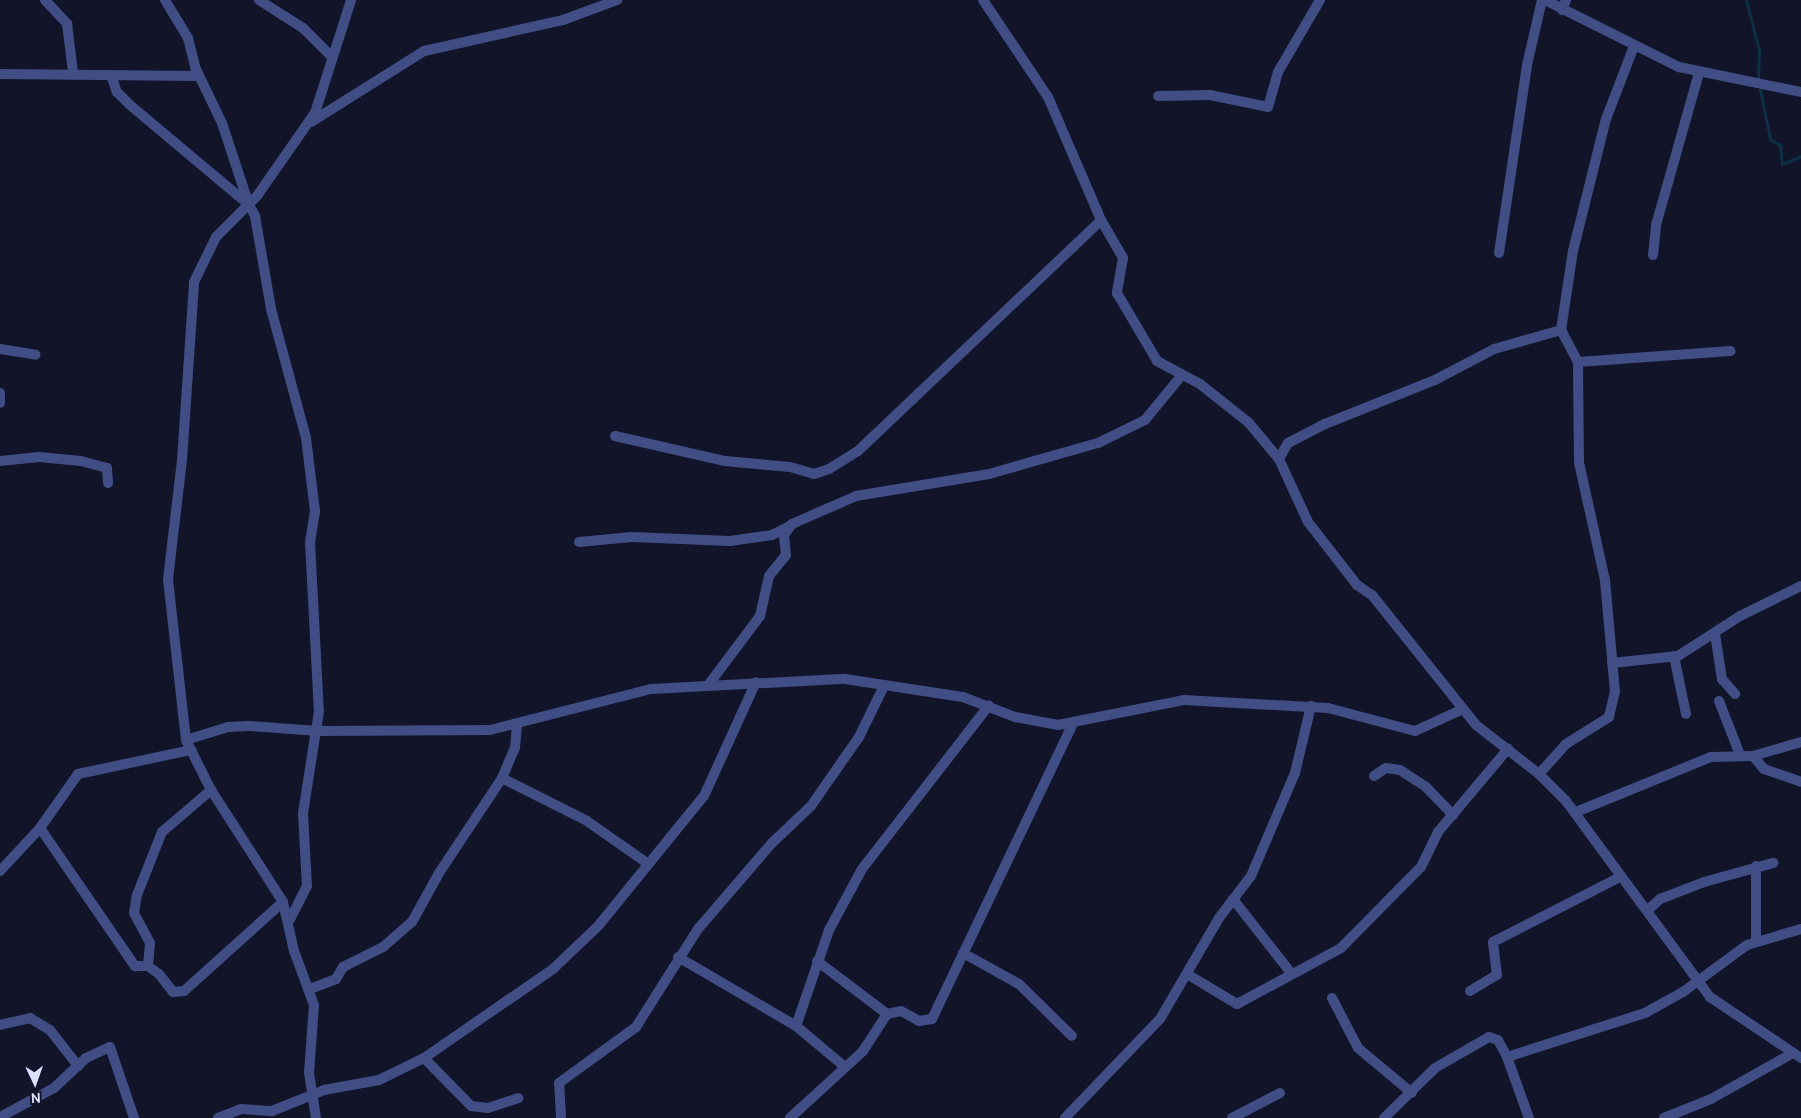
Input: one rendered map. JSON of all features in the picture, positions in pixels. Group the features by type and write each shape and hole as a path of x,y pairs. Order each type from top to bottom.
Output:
{"street":[{"path":"45,0 67,24 73,72"},
{"path":"165,0 188,38 199,76 222,123 249,205 261,234 270,303 307,445 315,511 310,542 318,731 303,813 307,886 290,919"},
{"path":"259,0 303,28 331,56"},
{"path":"316,1118 311,1095 314,1019 310,989 294,951 290,919 283,902 212,790 186,740 168,579 184,442 190,302 204,256 224,228 249,205 306,125 320,100 331,56 351,0"},
{"path":"306,125 424,51 563,20 617,0"},
{"path":"983,0 1048,98 1100,220 1123,258 1117,292 1136,331 1157,361 1212,392 1248,422 1279,459 1308,522 1476,725 1539,774 1576,812 1620,877 1649,908 1698,981 1726,1009 1797,1056 1711,1099 1664,1118"},
{"path":"1158,96 1210,95 1268,107 1278,72 1320,0"},
{"path":"1499,253 1527,66 1544,0 1564,5 1634,46 1699,73 1801,92"},
{"path":"1539,774 1566,744 1610,717 1614,692 1604,580 1579,463 1578,362 1561,330 1573,250 1606,119 1634,46"},
{"path":"0,74 73,72 111,75 199,76"},
{"path":"1653,255 1656,225 1699,73"},
{"path":"111,75 117,92 130,105 249,205"},
{"path":"615,436 724,461 790,467 814,474 829,469 858,451 1100,220"},
{"path":"1279,459 1288,443 1325,424 1434,380 1494,349 1561,330"},
{"path":"0,349 36,355"},
{"path":"1578,362 1731,351"},
{"path":"579,542 632,537 730,541 772,535 792,524 856,496 989,474 1098,443 1145,420 1182,375"},
{"path":"0,393 0,403"},
{"path":"0,461 39,456 81,461 107,468 108,483"},
{"path":"709,684 760,616 768,576 786,555 784,535 792,524"},
{"path":"1612,663 1674,656 1715,634 1740,616 1801,586"},
{"path":"1715,634 1722,679 1735,694"},
{"path":"1674,656 1686,714"},
{"path":"186,740 228,727 318,731 490,730 517,725 651,689 709,684 845,679 989,705 1014,717 1072,725 1184,700 1311,706 1415,732 1463,709"},
{"path":"218,1118 241,1109 272,1111 311,1095 379,1080 424,1058 553,969 599,925 708,788 756,682"},
{"path":"561,1118 559,1083 636,1027 678,957 772,843 811,806 859,737 884,686"},
{"path":"1718,702 1740,755"},
{"path":"796,1026 818,961 862,869 989,705"},
{"path":"1064,1118 1160,1019 1233,899 1259,862 1285,800 1311,706"},
{"path":"310,989 336,979 343,968 383,948 412,922 439,872 502,778 515,748 517,725"},
{"path":"790,1118 863,1051 887,1014 901,1011 920,1021 932,1018 1072,725"},
{"path":"1576,812 1711,757 1753,756 1801,742"},
{"path":"1187,974 1236,1004 1341,948 1421,867 1452,815 1508,748"},
{"path":"0,871 40,828 78,774 191,750"},
{"path":"1753,756 1764,769 1801,782"},
{"path":"1374,776 1386,768 1400,770 1426,787 1452,815"},
{"path":"502,778 578,816 647,863"},
{"path":"148,966 150,943 134,913 137,895 162,832 212,790"},
{"path":"40,828 135,966 148,966 173,992 184,991 283,902"},
{"path":"1649,908 1660,899 1756,866 1773,863"},
{"path":"1756,866 1756,942"},
{"path":"1470,991 1497,975 1493,942 1620,877"},
{"path":"1233,899 1291,973"},
{"path":"1507,1057 1645,1013 1698,981 1756,942 1801,929"},
{"path":"963,953 1019,984 1072,1036"},
{"path":"678,957 719,985 796,1026 845,1067"},
{"path":"818,961 887,1014"},
{"path":"1332,998 1358,1048 1412,1093"},
{"path":"0,1025 30,1018 50,1030 78,1066"},
{"path":"1384,1118 1436,1068 1484,1038 1498,1040 1507,1057 1529,1118"},
{"path":"3,1116 54,1088 78,1066 110,1047 134,1118"},
{"path":"424,1058 472,1106 488,1108 518,1098"},
{"path":"1232,1118 1280,1093"}],"waterway":[{"path":"1746,0 1759,50 1758,79"},
{"path":"1760,89 1770,139 1780,145 1782,164 1801,156"}]}
